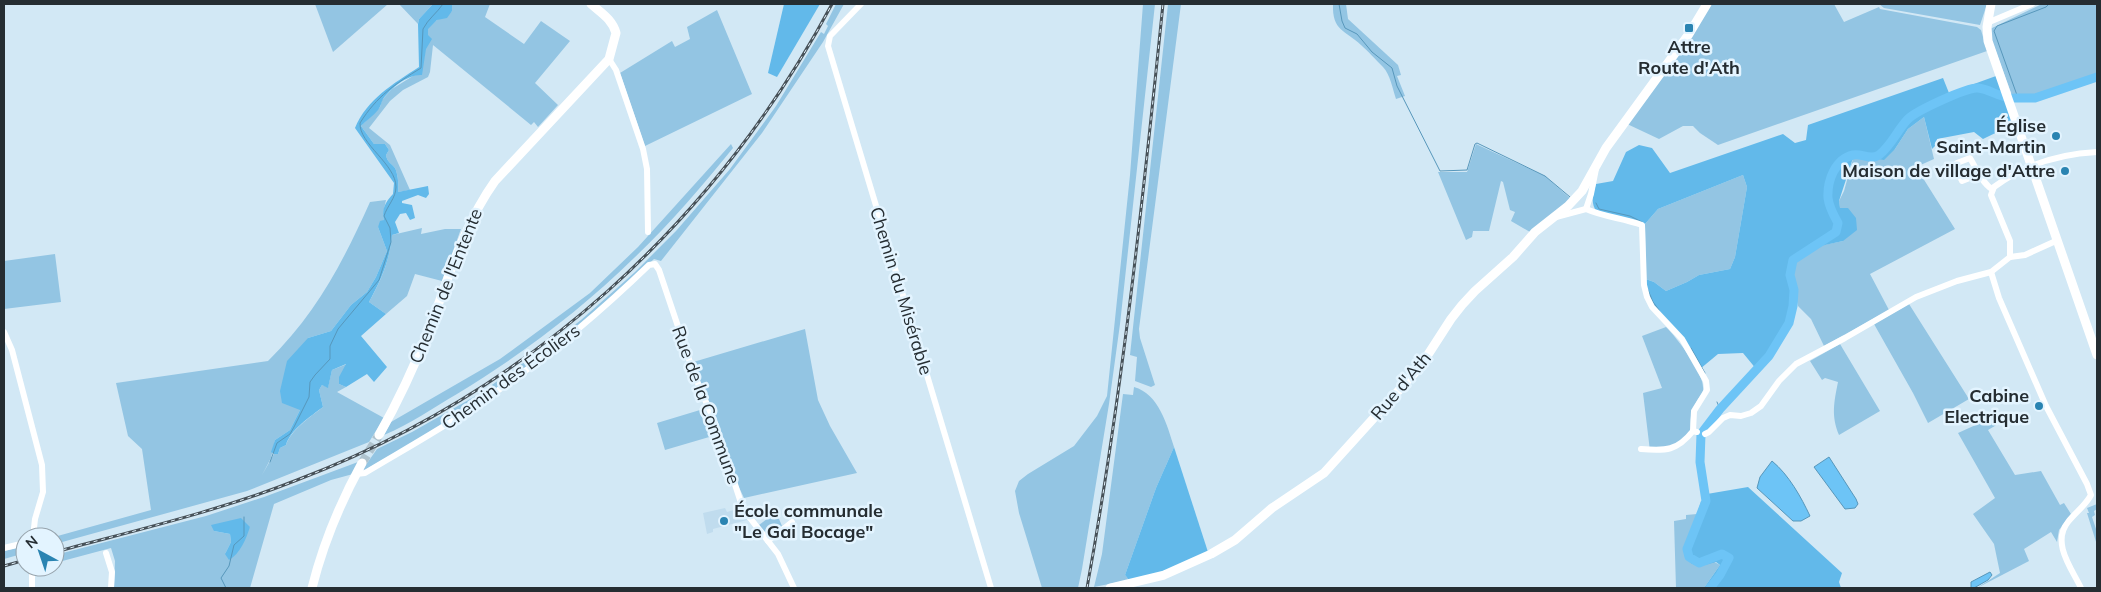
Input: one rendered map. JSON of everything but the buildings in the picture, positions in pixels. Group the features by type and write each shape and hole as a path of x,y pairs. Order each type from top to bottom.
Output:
{"street":[{"path":"591,4 612,22 616,32 609,59 616,70 647,169 648,232"},
{"name":"Chemin du Misérable","path":"861,4 830,36 828,46 991,588"},
{"name":"Rue d'Ath","path":"1110,588 1130,586 1191,564 1235,540 1272,508 1324,473 1420,367 1462,305 1513,258 1535,232 1582,191 1606,148 1689,34 1707,4"},
{"path":"1992,4 1987,23 1988,41 2097,355"},
{"path":"1987,23 2032,4"},
{"name":"Chemin de l'Entente","path":"379,435 400,399 416,364 462,238 479,204 495,181 609,59"},
{"path":"1992,189 2032,166 2058,156 2097,152"},
{"name":"Rue d'Ath","path":"1553,218 1586,209 1592,194 1597,167"},
{"path":"1980,174 1988,187 1992,189"},
{"path":"1992,189 1991,195 2010,241 2010,257"},
{"path":"1586,209 1600,215 1622,218 1642,225 1644,285 1647,297 1652,307 1682,339 1706,381 1707,390 1694,411 1695,432 1676,447 1658,450 1641,449"},
{"path":"1705,434 1723,418 1751,413 1761,406 1785,374 1807,357 1845,338 1916,297 1940,286 1991,272 2010,257 2025,255 2058,240"},
{"name":"Chemin des Écoliers","path":"356,474 365,473 448,424 492,395 586,324 649,265 655,264"},
{"name":"Rue de la Commune","path":"655,264 659,270 694,374 716,423 740,501 750,519 784,565 794,588"},
{"path":"1991,272 1999,298 2046,406 2087,484 2090,494 2086,503 2062,530 2061,539 2063,550 2081,588"},
{"path":"4,332 12,350 42,465 43,492 34,527"},
{"path":"312,588 326,540 362,463"},
{"path":"768,541 792,522"},
{"path":"106,553 112,572 111,588"}],"shaded area":[{"path":"315,4 388,4 333,52"},
{"path":"399,4 433,4 419,19 418,24"},
{"path":"433,4 452,4 452,11 447,18 437,20 428,29 428,35 432,39 426,49 422,75 406,79 390,90 378,110 361,126 374,144 385,144 389,150 386,155 396,171 398,192 428,186 429,194 426,198 418,195 402,201 402,203 412,205 415,218 410,220 406,213 400,214 395,222 399,233 392,235 384,270 369,302 386,314 361,336 387,367 374,382 367,374 346,387 339,384 339,377 346,364 332,370 328,388 322,385 319,390 323,407 292,434 286,445 280,448 278,454 274,454 271,452 275,440 290,430 300,410 282,403 280,391 287,361 308,338 331,331 351,305 367,292 376,277 387,251 378,227 380,221 384,220 384,209 393,194 394,183 355,128 366,109 374,100 390,86 419,67 419,19"},
{"path":"452,4 490,4 485,17 524,44 541,21 570,41 535,83 558,105 538,127 534,122 531,125 433,45 428,77 403,90 390,101 369,128 390,145 410,190 398,192 396,171 386,155 389,150 385,144 374,144 361,126 380,107 382,100 392,89 416,74 424,58 427,29 452,11"},
{"path":"784,4 820,4 777,77 768,73"},
{"path":"836,4 844,4 823,42 762,133 661,261 654,259 611,300 534,362 448,422 365,470 363,469 377,449 412,432 479,394 546,347 581,320 635,272 676,231 730,169 776,106 821,32 824,34 828,26 826,24"},
{"path":"1143,4 1155,4 1120,324 1082,569 1078,588 1042,588 1019,513 1015,491 1019,481 1028,474 1074,446 1097,416 1107,396 1130,175"},
{"path":"1168,4 1181,4 1139,329 1140,338 1155,385 1151,387 1135,381 1137,357 1130,355"},
{"path":"1333,4 1346,4 1348,19 1398,65 1401,75 1397,76 1405,96 1396,99 1385,70 1364,47 1337,25 1333,13"},
{"path":"1707,4 1834,4 1844,22 1879,7 1880,9 1977,27 1981,30 1987,51 1718,145 1693,126 1683,126 1659,139 1625,123"},
{"path":"1879,4 1987,4 1980,25 1884,8"},
{"path":"2042,4 2097,4 2097,77 2035,98 2013,98 1991,38 1990,29"},
{"path":"717,10 752,94 645,146 620,73 672,41 675,47 690,39 687,27"},
{"path":"1996,76 2014,124 1983,139 1974,132 1937,139 1936,145 1932,149 1924,117 1908,129 1895,149 1884,160 1854,155 1839,201 1840,208 1848,208 1856,218 1857,230 1843,241 1807,249 1793,260 1790,275 1793,298 1791,314 1779,340 1757,370 1743,353 1718,354 1700,369 1689,351 1652,307 1643,278 1654,282 1666,291 1699,275 1730,269 1735,257 1747,187 1743,175 1658,209 1645,224 1597,212 1593,205 1596,184 1613,181 1626,152 1639,145 1652,148 1670,173 1783,134 1795,143 1806,140 1808,125 1943,78 1949,93"},
{"path":"1924,117 1934,159 1916,167 1955,229 1870,274 1889,310 1824,346 1811,319 1798,306 1791,274 1795,260 1819,246 1843,241 1839,201 1844,191 1854,155 1871,158 1895,149 1908,129"},
{"path":"731,144 733,148 673,218 634,258 572,314 527,348 481,379 421,416 384,435 391,422 500,359 590,293 638,247"},
{"path":"1476,144 1545,176 1571,199 1530,232 1511,221 1515,212 1510,210 1503,182 1501,181 1489,231 1473,231 1472,237 1466,240 1438,172 1467,172"},
{"path":"1743,175 1747,187 1735,257 1730,269 1699,275 1666,291 1654,282 1646,279 1645,224 1658,209"},
{"path":"386,200 383,214 384,220 378,227 387,251 376,277 367,292 351,305 331,331 308,338 300,410 290,430 275,440 271,458 262,475 274,454 278,454 280,448 286,445 296,429 323,407 319,390 322,385 328,387 332,370 347,364 339,384 346,387 337,392 384,418 369,442 247,491 65,541 65,534 151,510 142,449 128,436 116,383 268,361 300,325 327,286 339,266 370,202"},
{"path":"422,228 421,234 445,229 461,229 442,281 415,274 407,296 386,314 369,302 384,270 392,235"},
{"path":"55,254 61,302 4,309 4,261"},
{"path":"1909,304 1969,399 1928,423 1874,324"},
{"path":"1666,327 1677,339 1696,367 1703,384 1703,391 1692,412 1691,432 1676,449 1650,451 1643,393 1662,388 1642,336"},
{"path":"805,329 818,400 830,426 857,473 744,498 726,459 690,363"},
{"path":"1840,344 1880,411 1839,435 1834,415 1838,382 1825,378 1822,380 1810,361"},
{"path":"1134,387 1150,396 1156,403 1165,420 1174,447 1156,488 1125,575 1129,580 1094,587 1102,554 1123,394 1133,395"},
{"path":"700,410 704,424 713,427 716,435 665,450 657,423"},
{"path":"2002,413 2005,420 1988,430 2015,475 2041,471 2060,505 2064,503 2071,514 2059,530 2057,542 2051,532 2024,549 2029,561 1977,588 2000,573 1994,544 1973,514 1995,498 1958,433"},
{"path":"1174,447 1208,552 1162,573 1129,580 1125,575 1156,488"},
{"path":"1829,457 1856,499 1858,504 1855,508 1845,509 1814,467"},
{"path":"1772,461 1799,494 1810,516 1801,521 1793,521 1757,488 1760,477"},
{"path":"358,462 353,474 331,480 274,504 250,588 114,588 115,561 111,548 65,560 65,552 206,516 264,497","holes":["250,527 225,554 231,542 230,534 214,531"]},
{"path":"1748,487 1842,573 1839,582 1841,588 1704,588 1720,565 1716,562 1699,566 1691,563 1686,554 1686,547 1707,500 1707,494"},
{"path":"1707,500 1686,547 1720,565 1704,588 1676,588 1674,521 1686,519 1686,515 1697,514 1701,501"},
{"path":"2097,504 2097,509 2094,511 2095,515 2092,517 2097,532 2097,545 2087,508"},
{"name":"École communale \"Le Gai Bocage\"","path":"725,508 727,512 740,508 747,520 713,529 713,532 707,534 703,513"},
{"path":"776,512 782,526 769,536 759,525"},
{"path":"241,518 250,527 239,550 229,560 225,554 231,542 230,534 214,531 211,525"},
{"path":"15,548 15,556 4,559 4,551"},
{"path":"1990,572 1992,575 1988,580 1971,588 1971,582"}],"waterway":[{"path":"270,462 277,443 290,434 294,427 309,397 310,382 330,359 330,346 338,329 379,280 391,242 390,228 384,216 395,195 396,187 390,170 365,139 360,123 373,105 387,91 421,68 423,29 443,4"},
{"path":"1339,4 1345,28 1357,34 1372,52 1392,68 1397,86 1440,171 1467,170 1475,144 1477,143 1545,176 1570,197"},
{"path":"2018,98 1994,31 1997,26 2046,7 2049,4"},
{"path":"2015,98 2035,98 2097,77"},
{"path":"1710,588 1729,558 1722,554 1699,563 1689,557 1687,549 1706,501 1700,462 1701,434 1720,409 1769,356 1789,323 1793,306 1794,290 1790,275 1793,260 1836,232 1838,223 1828,198 1833,172 1841,161 1847,157 1853,155 1876,157 1887,147 1908,119 1953,95 1978,88 2011,98"},
{"path":"1596,203 1599,209 1630,216 1642,222"},
{"path":"1648,290 1659,310"},
{"path":"1691,348 1705,373"},
{"path":"1717,402 1720,409"},
{"path":"226,588 221,578 229,566 234,545 244,536 244,517"}],"tunnel":[{"path":"362,463 379,435"}],"railway":[{"path":"65,549 208,511 297,480 382,443 462,399 538,348 608,291 673,227 732,158 785,84 832,4"},
{"path":"1087,588 1121,370 1163,4"},
{"path":"4,566 15,563"}],"place":[{"name":"Attre Route d'Ath","path":"1689,28"},
{"name":"Église Saint-Martin","path":"2056,136"},
{"name":"Maison de village d'Attre","path":"2065,171"},
{"name":"Cabine Electrique","path":"2039,406"},
{"name":"École communale \"Le Gai Bocage\"","path":"724,521"}]}
